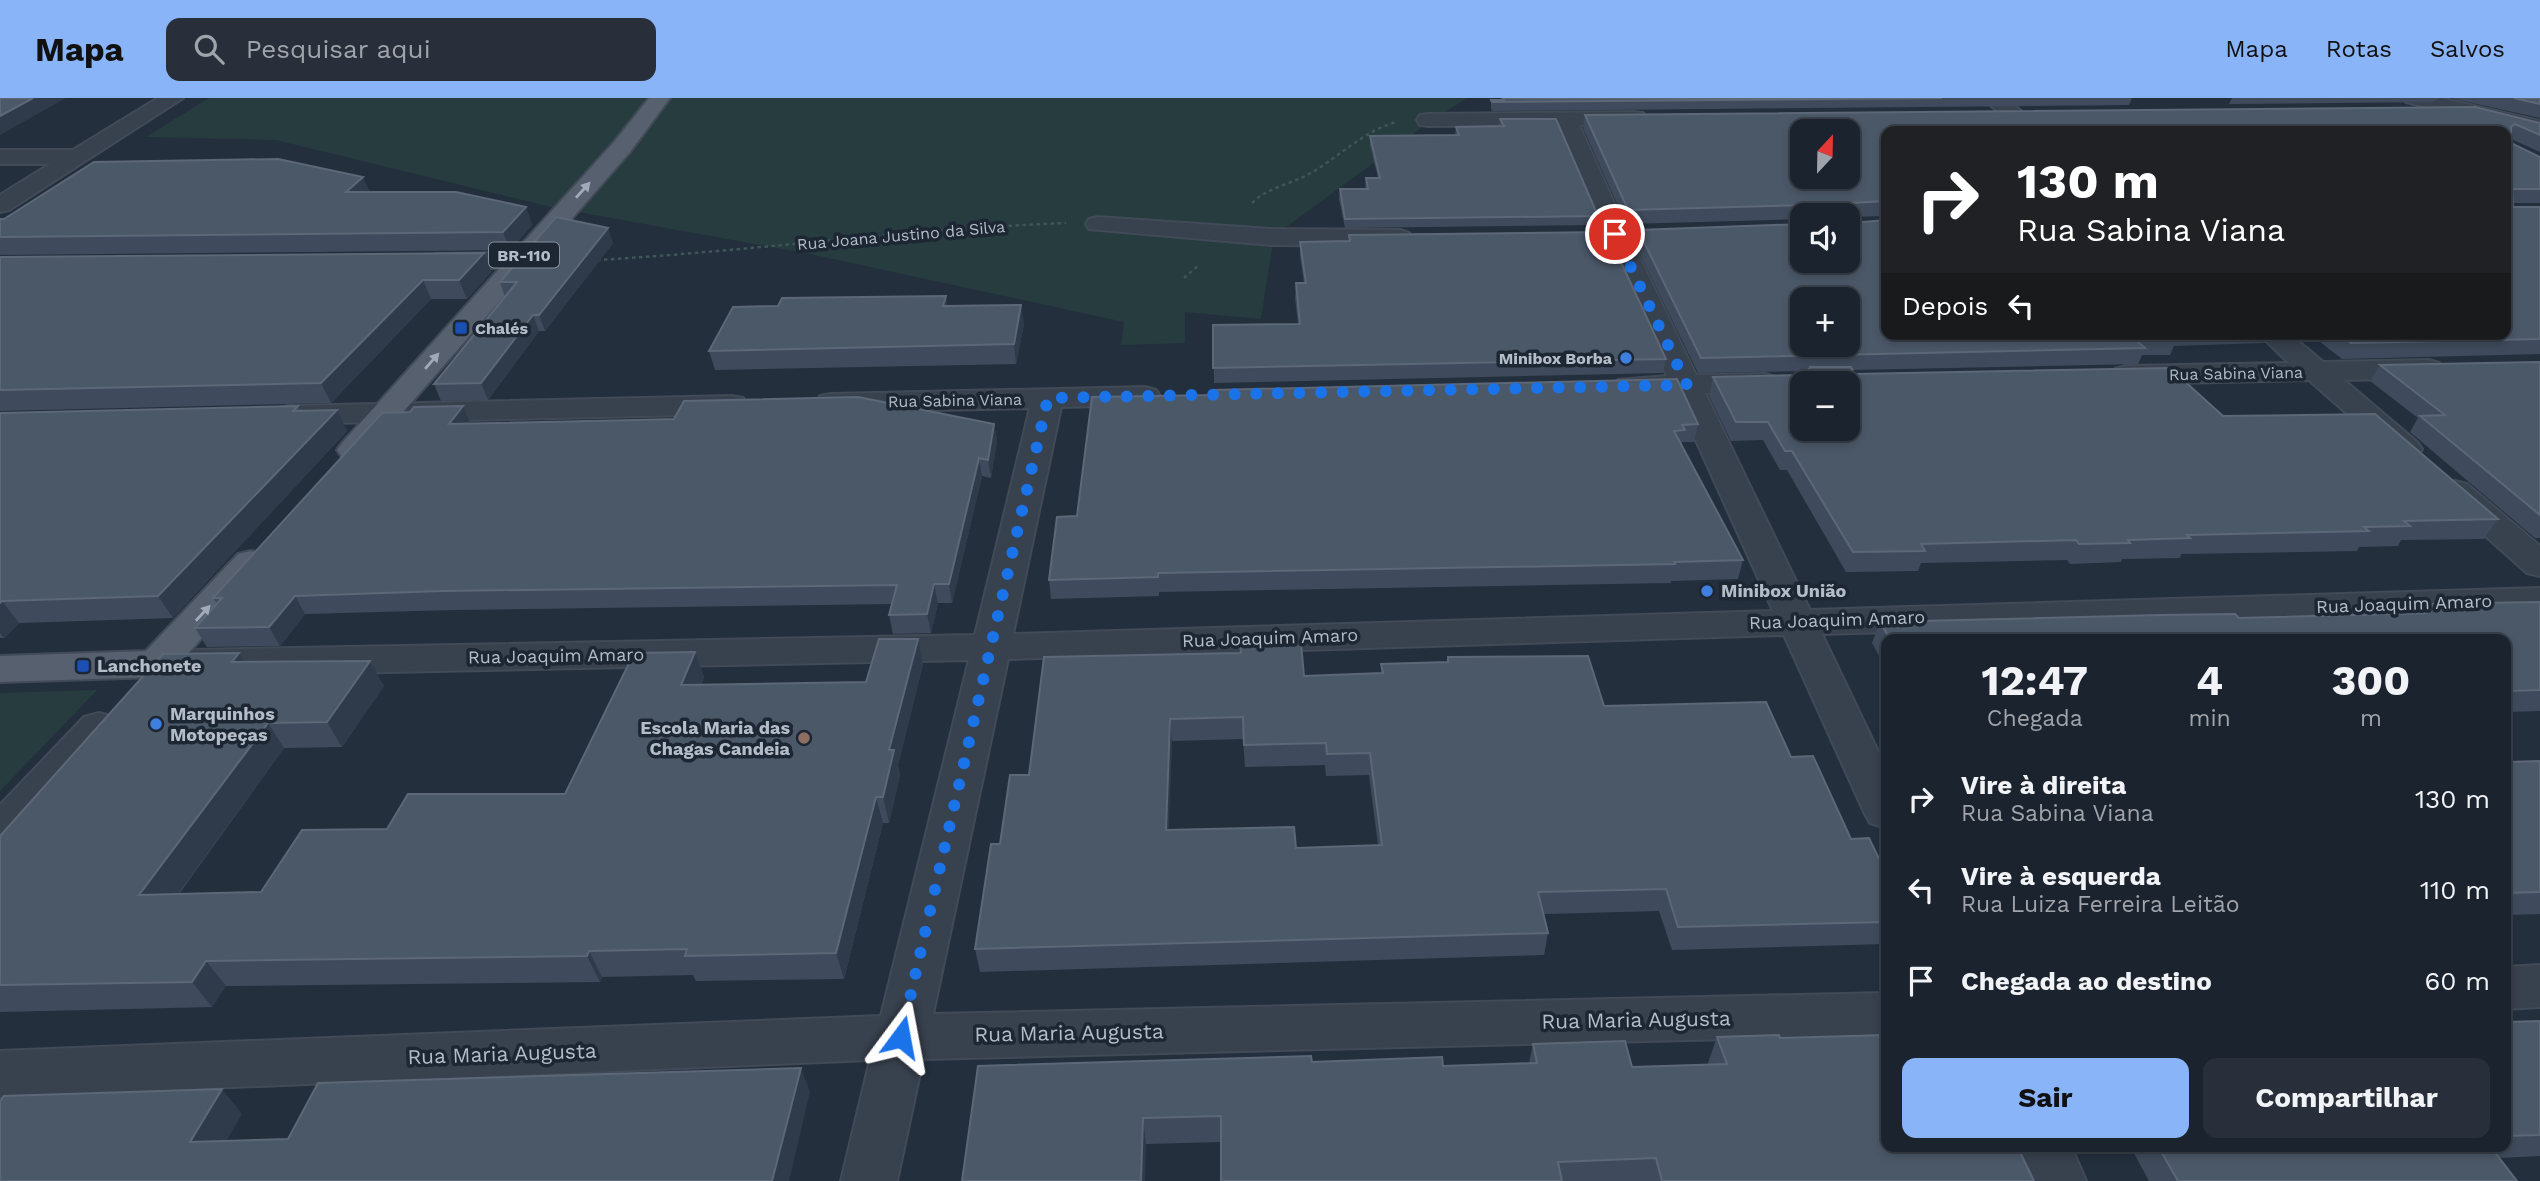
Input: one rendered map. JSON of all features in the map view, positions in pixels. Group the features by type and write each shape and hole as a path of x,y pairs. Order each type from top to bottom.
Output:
{"main road":[{"name":"BR-110","path":"332,473 622,147 660,98"},
{"path":"157,664 268,543"},
{"name":"Rua Joaquim Amaro","path":"0,669 157,664"}],"street":[{"path":"0,205 173,98"},
{"path":"1992,98 2016,116"},
{"path":"2413,98 2470,121"},
{"path":"2392,112 2434,112 2470,121 2540,128"},
{"path":"1975,116 2016,116 2039,123"},
{"path":"1565,118 1615,234 1881,800"},
{"path":"1428,120 1660,118"},
{"path":"0,157 73,158"},
{"path":"1098,224 1226,234 1334,238 1429,237"},
{"path":"410,262 519,261"},
{"path":"2280,340 2540,565"},
{"name":"Rua Sabina Viana","path":"2092,376 2461,368"},
{"path":"1604,387 1790,382"},
{"name":"Rua Sabina Viana","path":"800,404 1173,396"},
{"path":"869,1181 1048,398"},
{"path":"263,415 759,405"},
{"name":"Rua Joaquim Amaro","path":"157,664 989,647 2540,600"},
{"path":"0,834 157,664"},
{"path":"2511,988 2540,986"},
{"name":"Rua Maria Augusta","path":"0,1074 901,1037 1881,1014"},
{"path":"2046,1152 2058,1181"}],"path":[{"path":"1184,278 1212,255 1255,199 1324,165 1376,128 1392,123 1428,120"},
{"name":"Rua Joana Justino da Silva","path":"519,261 714,253 999,225 1098,224"}],"green space":[{"path":"209,98 1467,98 1428,123 1274,236 1261,319 1185,312 1185,343 1121,345 1124,322 810,254 551,207 276,140 146,137"},
{"path":"97,690 0,791 0,693"}],"building":[{"path":"0,98 33,98 0,116"},
{"path":"1503,98 1942,98 1492,102 1491,100 1504,100"},
{"path":"2514,98 2540,98 2540,104"},
{"path":"2475,107 2540,123 2540,135 2515,124 1881,126 1881,201 1628,210 1585,115"},
{"path":"1500,119 1556,119 1598,216 1345,219 1340,189 1368,189 1366,178 1380,178 1370,136 1459,135 1456,127 1504,126"},
{"path":"2511,143 2540,157 2540,189 2512,189 2513,207 2540,207 2540,339 2511,340"},
{"path":"278,159 363,177 346,192 456,192 526,207 503,232 0,237 0,219 94,162"},
{"path":"556,217 608,228 539,315 533,315 481,383 434,384 517,282 500,282"},
{"path":"1881,220 1881,340 2136,340 2145,348 1860,354 1860,287 1790,287 1790,356 1701,358 1638,230 1790,224 1790,273 1860,273 1860,222"},
{"path":"1607,232 1666,359 1213,368 1213,325 1300,324 1296,283 1306,283 1300,242 1350,241 1349,235"},
{"path":"484,253 459,280 423,280 321,383 0,390 0,257"},
{"path":"946,296 943,306 1021,305 1014,344 709,351 733,307 778,306 782,298"},
{"path":"2347,340 2493,340 2351,343"},
{"path":"2540,362 2540,515 2420,416 2445,415 2380,365"},
{"path":"1810,367 1851,367 1853,371 1808,371"},
{"path":"2170,368 2223,416 2375,414 2498,519 2404,521 2410,526 2364,527 2369,531 2187,535 2190,538 2128,540 2130,543 2079,544 2076,540 1921,544 1925,551 1853,552 1792,451 1785,451 1768,422 1736,422 1713,377 1790,375 1790,441 1860,441 1860,374"},
{"path":"1677,379 1698,424 1682,425 1685,430 1674,431 1743,560 1674,562 1675,564 1158,573 1158,577 1049,580 1057,517 1077,516 1092,397 1214,395 1214,390"},
{"path":"858,397 994,424 988,460 979,458 949,584 934,584 927,614 889,615 897,585 443,591 295,596 269,627 195,628 222,598 213,598 382,413 410,412 414,407 463,406 449,424 674,419 684,401"},
{"path":"298,406 293,411 337,410 158,596 0,603 0,413"},
{"path":"2540,602 2540,690 2511,691 2511,634 1887,634 1880,622 2161,615 2235,614 2239,618 2426,613 2417,604"},
{"path":"879,639 918,639 889,750 894,750 883,797 876,797 836,953 685,956 687,949 589,951 587,956 206,961 192,982 0,985 0,836 163,654 239,653 232,662 370,661 327,722 268,723 139,895 261,892 302,830 387,829 408,794 565,794 634,653 695,652 681,685 866,682"},
{"path":"1301,643 1304,676 1383,673 1381,664 1448,662 1448,657 1588,656 1604,706 1766,702 1791,757 1813,756 1851,839 1869,838 1881,863 1881,922 1678,927 1666,889 1538,892 1548,933 975,949 991,844 1000,844 1010,775 1029,775 1044,657 1241,653 1240,644","holes":["1243,717 1244,745 1326,743 1327,754 1370,753 1382,845 1296,848 1294,827 1166,830 1170,719"]},
{"path":"2540,761 2540,892 2511,893 2511,762"},
{"path":"2540,1021 2540,1135 2511,1136 2511,1022"},
{"path":"1881,1035 1881,1152 2020,1152 2034,1181 1662,1181 1656,1158 1558,1162 1562,1181 1221,1181 1221,1116 1143,1118 1141,1181 962,1181 978,1066 1311,1056 1312,1062 1442,1057 1443,1066 1537,1063 1533,1044 1625,1041 1632,1067 1727,1064 1717,1037"},
{"path":"801,1068 772,1181 0,1181 0,1101 4,1096 222,1089 190,1142 288,1139 318,1083"},
{"path":"2161,1152 2495,1152 2517,1181 2178,1181"}],"place":[{"name":"Chalés","path":"461,328"},
{"name":"Minibox Borba","path":"1626,358"},
{"name":"Minibox União","path":"1707,591"},
{"name":"Lanchonete","path":"83,666"},
{"name":"Marquinhos Motopeças","path":"156,724"},
{"name":"Escola Maria das Chagas Candeia","path":"804,738"}],"route":[{"path":"901,1037 1048,398 1687,385 1615,234"}]}
